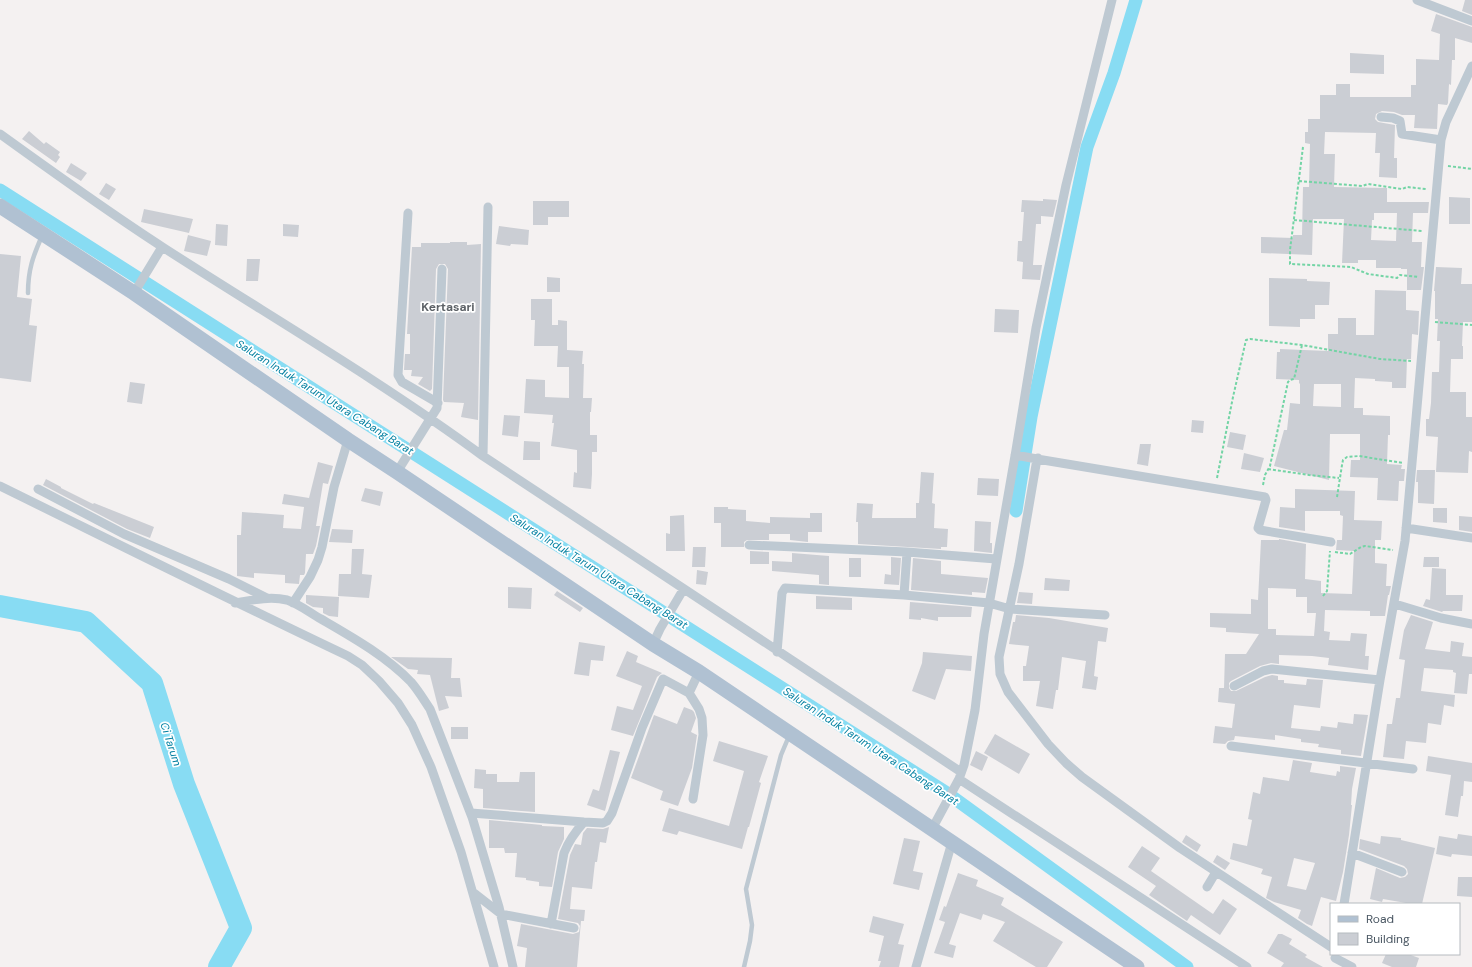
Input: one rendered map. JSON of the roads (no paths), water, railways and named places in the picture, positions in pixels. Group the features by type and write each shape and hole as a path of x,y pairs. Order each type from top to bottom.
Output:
{"main road":[{"path":"0,206 43,234 137,289 348,440 399,467 789,738 935,823 952,842 1137,967"}],"street":[{"path":"935,823 960,776 975,710 996,559 1017,456 1036,328 1063,200 1112,0"},
{"path":"1417,0 1472,21"},
{"path":"1344,903 1380,680 1404,551 1424,321 1434,232 1441,140 1446,122 1472,66"},
{"path":"1382,117 1393,118 1400,121 1402,134 1441,140"},
{"path":"0,134 160,251 484,456 681,593 777,652 1247,967"},
{"path":"484,456 488,207"},
{"path":"408,213 398,375 402,382 438,403"},
{"path":"137,289 160,251"},
{"path":"399,467 435,413 438,403 442,269"},
{"path":"293,603 310,577 318,560 334,487 348,440"},
{"path":"1017,456 1265,497 1266,500 1258,528 1260,530 1331,542"},
{"path":"1037,459 997,658 1000,674 1008,692 1048,744 1082,777 1149,826 1212,879 1330,945"},
{"path":"0,486 235,603 348,656 362,665 379,681 398,703 412,725 431,766 474,893 494,967"},
{"path":"38,490 124,534 268,598"},
{"path":"1406,528 1472,538"},
{"path":"749,545 907,552 996,559"},
{"path":"904,595 907,552"},
{"path":"777,652 782,593 784,588 904,595 991,603 1008,608 1105,615"},
{"path":"653,644 681,593"},
{"path":"235,603 268,598 281,599 293,603 374,653 402,673 412,683 430,709 471,813 501,914 513,967"},
{"path":"1395,604 1441,618 1472,624"},
{"path":"982,657 997,658"},
{"path":"1234,686 1272,668 1380,680"},
{"path":"690,692 698,675"},
{"path":"471,813 604,823 608,820 642,728 663,679 690,692 699,709 703,722 701,753 693,800"},
{"path":"1231,746 1413,769"},
{"path":"551,924 564,853 572,835 584,822"},
{"path":"916,967 952,842"},
{"path":"1352,853 1402,872"},
{"path":"474,893 501,914 574,928"},
{"path":"1333,967 1335,956 1352,967"}],"lane":[{"path":"28,293 28,275 32,260 43,234"},
{"path":"744,967 752,925 746,890 781,755 789,738"}],"waterway":[{"path":"1016,511 1031,417 1087,147 1114,73 1136,0"},
{"name":"Saluran Induk Tarum Utara Cabang Barat","path":"0,190 947,793 1187,967"},
{"name":"Ci Tarum","path":"0,606 86,622 152,683 184,784 241,928 219,967"}],"district":[{"name":"Kertasari","path":"448,307"}]}
